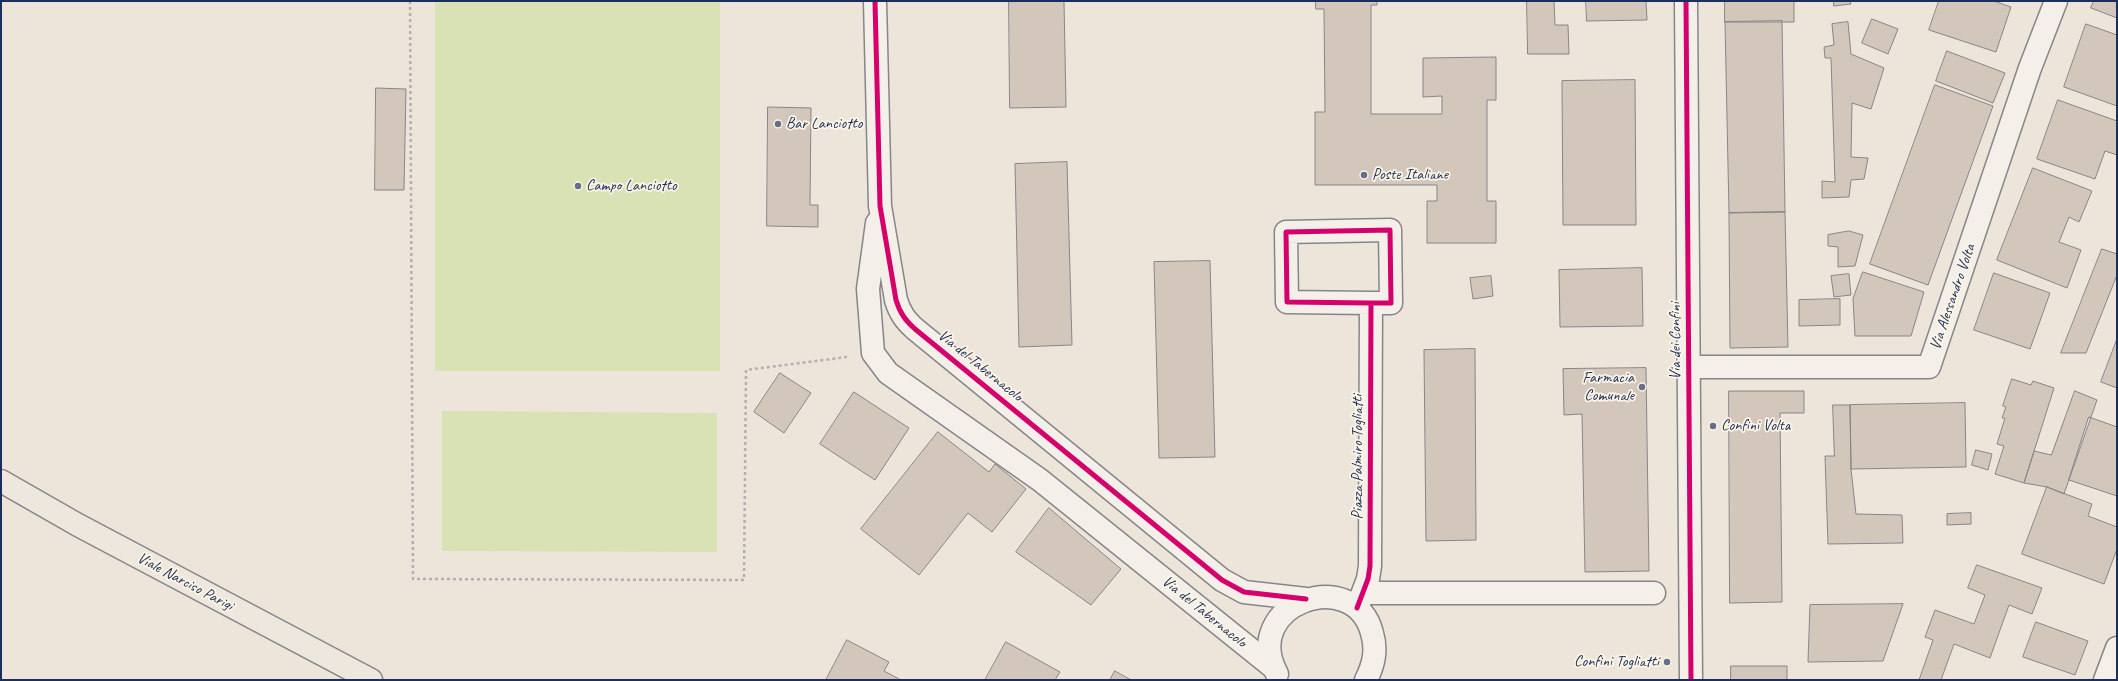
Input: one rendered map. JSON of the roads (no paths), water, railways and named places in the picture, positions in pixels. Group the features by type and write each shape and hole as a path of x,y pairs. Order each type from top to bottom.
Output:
{"main road":[{"name":"Viale Narciso Parigi","path":"1,481 78,525 371,680"}],"street":[{"name":"Via del Tabernacolo","path":"875,1 880,206 899,310 915,329 1222,580 1244,592 1306,599"},
{"name":"Via dei Confini","path":"1686,1 1691,680"},
{"name":"Via Alessandro Volta","path":"1689,366 1929,366 2030,68 2056,1"},
{"name":"Via del Tabernacolo","path":"880,206 868,289 873,353 888,373 1040,480 1278,674"},
{"path":"1390,230 1391,304 1371,303 1287,302 1286,232 1390,230"},
{"name":"Piazza Palmiro Togliatti","path":"1360,600 1370,566 1371,548 1371,303"},
{"path":"1278,674 1270,648 1275,624 1284,612 1306,599 1329,597 1360,600 1654,592"},
{"path":"1360,600 1371,627 1375,644 1373,667 1366,680"},
{"path":"2105,680 2117,648"}],"place":[{"name":"Bar Lanciotto","path":"778,124"},
{"name":"Poste Italiane","path":"1364,175"},
{"name":"Campo Lanciotto","path":"578,186"},
{"name":"Farmacia Comunale","path":"1642,387"},
{"name":"Confini Volta","path":"1713,426"},
{"name":"Confini Togliatti","path":"1667,662"}]}
